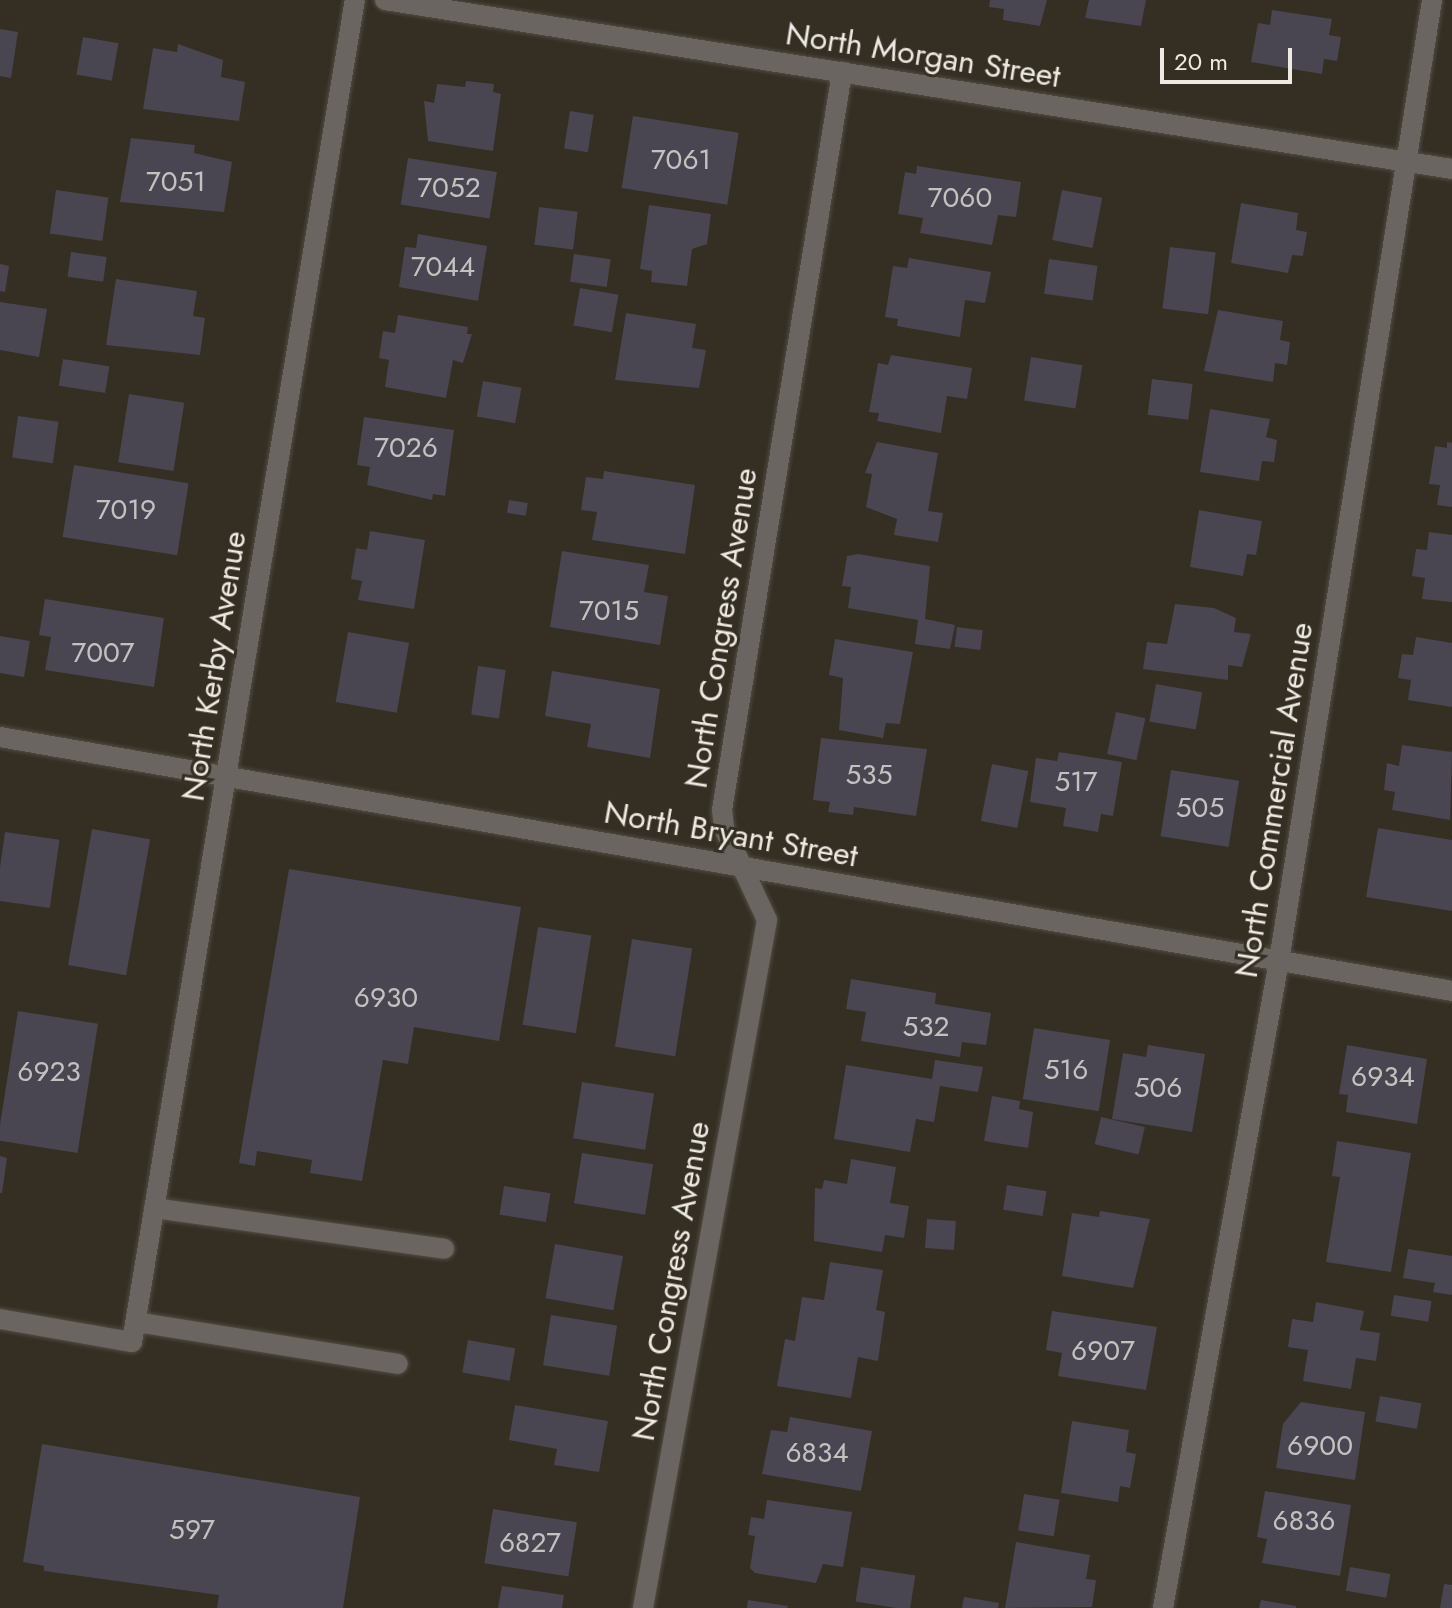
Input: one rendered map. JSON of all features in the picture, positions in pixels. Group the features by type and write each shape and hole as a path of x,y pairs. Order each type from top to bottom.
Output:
{"street":[{"name":"North Kerby Avenue","path":"134,1332 355,0"},
{"name":"North Morgan Street","path":"385,0 1452,169"},
{"name":"North Commercial Avenue","path":"1163,1608 1279,961 1432,0"},
{"name":"North Congress Avenue","path":"643,1608 767,920 722,810 842,72"},
{"name":"North Bryant Street","path":"0,737 1452,991"},
{"path":"154,1208 444,1249"},
{"path":"0,1319 398,1364"}],"building":[{"path":"990,0 1047,0 1040,26 1003,20 1004,9 989,7"},
{"path":"1089,0 1146,0 1141,26 1085,18"},
{"path":"1272,10 1332,19 1329,35 1341,37 1337,61 1324,59 1322,74 1251,62 1258,23 1270,25"},
{"path":"0,29 18,32 11,78 0,76"},
{"path":"83,37 118,43 112,81 76,74"},
{"path":"178,44 223,60 221,77 245,82 239,121 143,109 153,48 177,52"},
{"path":"466,81 494,84 493,92 501,94 493,151 428,141 424,101 434,103 437,84 465,87"},
{"path":"570,111 594,115 588,152 564,149"},
{"path":"633,116 739,133 727,205 622,188"},
{"path":"131,138 195,145 194,153 232,162 224,212 120,202"},
{"path":"408,158 497,172 490,219 401,204"},
{"path":"917,166 1021,182 1016,217 998,215 992,245 920,233 923,218 898,214 905,172 916,174"},
{"path":"56,190 108,197 102,241 50,234"},
{"path":"1062,190 1102,198 1093,248 1052,240"},
{"path":"1241,203 1298,213 1296,230 1307,232 1303,256 1292,255 1288,273 1231,263"},
{"path":"649,205 711,214 707,244 692,249 687,286 651,282 652,271 640,269"},
{"path":"539,207 578,212 573,249 534,245"},
{"path":"418,234 487,246 478,301 399,287 405,247 416,248"},
{"path":"1170,247 1216,253 1208,314 1162,309"},
{"path":"71,252 107,257 103,282 68,277"},
{"path":"574,254 611,259 607,287 570,282"},
{"path":"909,258 991,272 985,303 965,300 960,337 897,326 898,319 885,317 893,266 907,268"},
{"path":"1049,259 1098,266 1093,300 1044,294"},
{"path":"0,264 9,266 5,292 0,291"},
{"path":"116,279 197,291 193,316 205,318 200,355 106,345"},
{"path":"580,288 618,295 612,332 573,325"},
{"path":"0,302 47,309 39,357 0,350"},
{"path":"1218,310 1283,321 1280,340 1290,342 1287,365 1275,363 1273,382 1204,371"},
{"path":"626,313 696,324 692,348 706,350 699,388 615,380"},
{"path":"398,315 468,327 467,334 472,334 463,363 453,360 446,398 385,387 389,360 379,358 383,331 395,333"},
{"path":"891,355 972,368 967,399 947,396 941,433 877,421 879,413 869,412 878,363 888,365"},
{"path":"1031,357 1082,365 1075,409 1024,400"},
{"path":"63,359 109,366 105,393 59,386"},
{"path":"1152,379 1193,384 1188,420 1148,415"},
{"path":"483,381 521,388 515,423 477,416"},
{"path":"129,394 184,403 174,471 118,462"},
{"path":"1210,409 1270,419 1266,437 1277,440 1274,462 1262,461 1259,481 1200,472"},
{"path":"18,416 59,422 53,463 12,458"},
{"path":"364,417 454,430 445,496 433,494 432,500 367,485 370,467 357,465"},
{"path":"877,442 938,453 928,511 943,513 938,542 894,535 897,519 866,507 872,474 865,473"},
{"path":"1447,442 1452,443 1452,507 1437,505 1440,485 1429,484 1435,446 1447,448"},
{"path":"74,465 189,483 177,555 63,537"},
{"path":"604,471 695,485 685,554 592,540 597,512 581,510 586,477 603,479"},
{"path":"509,500 528,503 526,516 507,513"},
{"path":"1199,510 1262,521 1256,555 1247,554 1243,576 1190,567"},
{"path":"370,531 425,540 414,609 358,600 362,581 351,579 356,548 367,550"},
{"path":"1429,532 1452,535 1452,602 1422,599 1425,578 1412,576 1416,549 1427,550"},
{"path":"562,551 649,565 644,592 668,596 660,645 550,627"},
{"path":"858,554 930,566 925,619 955,625 950,649 915,644 918,620 848,608 851,587 842,586 847,556"},
{"path":"45,599 164,618 154,687 45,670 51,637 39,635"},
{"path":"1175,604 1214,608 1236,618 1234,632 1251,634 1242,667 1228,665 1228,680 1143,669 1147,642 1167,644"},
{"path":"957,627 983,630 980,650 955,647"},
{"path":"348,632 409,643 397,713 336,702"},
{"path":"0,636 30,641 24,677 0,673"},
{"path":"1416,637 1452,643 1452,707 1408,700 1411,680 1398,678 1402,654 1413,655"},
{"path":"835,639 913,652 900,724 886,723 883,738 839,730 843,678 829,675"},
{"path":"478,666 506,670 499,718 471,715"},
{"path":"552,671 660,689 650,758 587,747 591,724 545,716"},
{"path":"1156,684 1202,692 1196,730 1149,721"},
{"path":"1116,712 1145,718 1136,760 1107,754"},
{"path":"821,738 927,749 916,816 854,807 853,815 828,812 830,802 813,800"},
{"path":"1402,745 1452,752 1450,820 1392,810 1395,792 1384,790 1387,763 1399,766"},
{"path":"1059,752 1122,762 1113,816 1101,814 1098,832 1063,826 1066,808 1030,802 1036,758 1057,761"},
{"path":"992,764 1028,771 1017,828 981,821"},
{"path":"1171,770 1239,781 1229,847 1161,836"},
{"path":"1378,828 1452,840 1452,911 1366,897"},
{"path":"92,829 150,839 126,975 68,965"},
{"path":"5,832 59,840 50,908 0,901 0,868"},
{"path":"289,869 521,907 499,1041 414,1027 408,1064 383,1060 362,1181 310,1173 312,1160 257,1151 255,1166 239,1163"},
{"path":"538,927 591,935 576,1033 523,1025"},
{"path":"632,939 692,949 675,1056 615,1047"},
{"path":"851,979 936,993 935,1004 991,1013 986,1045 962,1042 960,1057 861,1041 866,1012 846,1009"},
{"path":"18,1011 98,1024 78,1153 0,1141"},
{"path":"1034,1028 1110,1040 1099,1111 1023,1099"},
{"path":"1148,1045 1205,1054 1192,1132 1112,1119 1123,1053 1146,1057"},
{"path":"1347,1045 1427,1059 1417,1124 1346,1112 1348,1095 1339,1094"},
{"path":"935,1060 983,1067 978,1092 940,1086 934,1122 916,1119 910,1152 834,1139 846,1065 932,1079"},
{"path":"582,1082 654,1093 645,1150 573,1138"},
{"path":"992,1096 1020,1101 1019,1109 1033,1112 1028,1148 984,1141"},
{"path":"1101,1117 1145,1127 1139,1154 1095,1144"},
{"path":"1337,1141 1411,1153 1391,1272 1326,1262 1340,1177 1332,1176"},
{"path":"582,1153 653,1164 645,1215 574,1203"},
{"path":"0,1156 7,1158 2,1193 0,1193"},
{"path":"851,1159 896,1167 890,1203 909,1206 904,1238 885,1235 882,1252 814,1241 815,1188 822,1189 824,1180 847,1184"},
{"path":"1007,1185 1047,1191 1043,1216 1003,1210"},
{"path":"504,1186 550,1193 546,1222 499,1215"},
{"path":"1100,1211 1150,1219 1133,1288 1062,1276 1072,1213 1099,1217"},
{"path":"927,1219 956,1221 954,1250 925,1248"},
{"path":"555,1244 623,1256 613,1310 545,1298"},
{"path":"1408,1249 1452,1256 1452,1295 1433,1292 1435,1283 1403,1278"},
{"path":"830,1262 883,1270 876,1310 885,1312 878,1361 858,1357 851,1398 777,1386 785,1339 795,1341 802,1297 824,1300"},
{"path":"1394,1295 1432,1301 1428,1322 1391,1316"},
{"path":"1316,1302 1364,1311 1360,1330 1380,1333 1376,1361 1356,1358 1351,1389 1303,1381 1308,1350 1288,1347 1292,1319 1313,1322"},
{"path":"1052,1311 1157,1327 1146,1390 1058,1376 1062,1353 1046,1350"},
{"path":"551,1315 617,1325 609,1376 543,1365"},
{"path":"468,1340 515,1348 510,1381 462,1372"},
{"path":"1380,1396 1421,1403 1417,1429 1375,1422"},
{"path":"1301,1402 1365,1412 1355,1480 1276,1468 1283,1424"},
{"path":"515,1405 608,1421 599,1472 554,1465 557,1449 509,1440"},
{"path":"790,1417 872,1431 861,1491 762,1474 771,1430 787,1432"},
{"path":"1072,1421 1129,1430 1126,1452 1136,1454 1130,1488 1120,1486 1118,1502 1061,1493"},
{"path":"42,1444 360,1497 343,1608 217,1608 219,1595 44,1571 44,1566 23,1562"},
{"path":"1265,1491 1351,1505 1340,1576 1262,1563 1267,1539 1257,1537"},
{"path":"1024,1494 1060,1500 1054,1536 1018,1531"},
{"path":"767,1500 852,1512 843,1567 823,1564 816,1583 755,1573 750,1568 755,1536 748,1535 751,1517 764,1519"},
{"path":"493,1509 577,1522 568,1577 484,1563"},
{"path":"1016,1542 1090,1555 1086,1579 1096,1580 1092,1607 1005,1608"},
{"path":"861,1567 915,1576 910,1608 856,1602"},
{"path":"1350,1567 1390,1574 1386,1598 1346,1591"},
{"path":"1444,1584 1452,1585 1452,1608 1440,1608"},
{"path":"502,1586 564,1595 562,1608 498,1608"},
{"path":"964,1597 999,1603 998,1608 962,1608"},
{"path":"748,1600 788,1606 747,1608"},
{"path":"1261,1600 1296,1606 1296,1608 1259,1608"}]}
